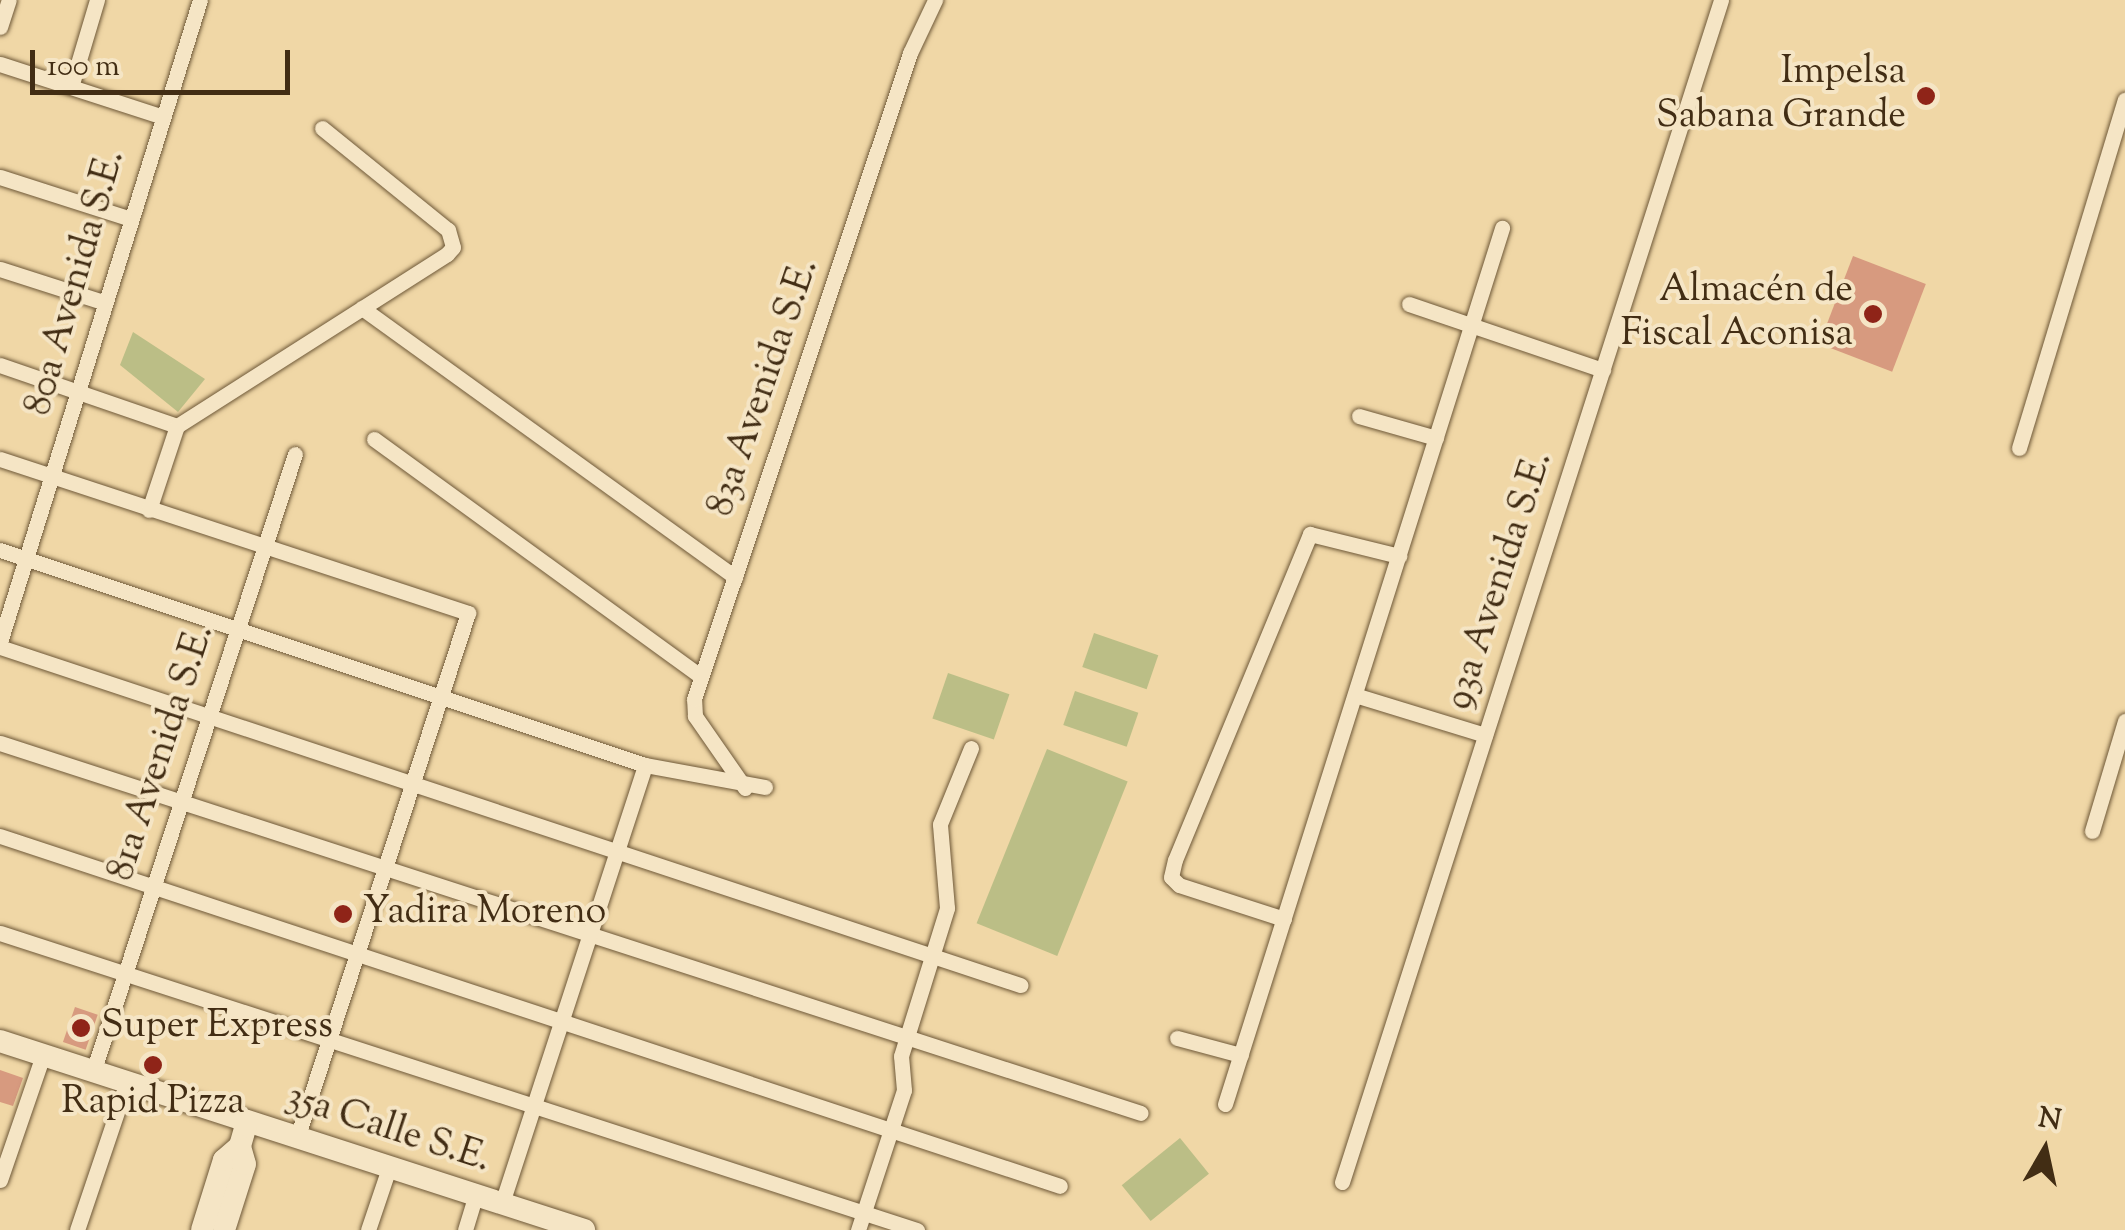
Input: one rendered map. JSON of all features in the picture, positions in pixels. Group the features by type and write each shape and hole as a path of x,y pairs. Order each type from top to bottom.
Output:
{"street":[{"path":"0,27 9,0"},
{"path":"71,87 97,0"},
{"name":"80a Avenida S.E.","path":"0,644 55,476 160,116 200,0"},
{"name":"83a Avenida S.E.","path":"745,788 696,716 700,676 910,54 936,0"},
{"name":"93a Avenida S.E.","path":"1342,1182 1721,0"},
{"path":"1,68 160,116"},
{"path":"2019,448 2125,100"},
{"path":"149,510 177,426 447,254 453,240 322,128"},
{"path":"0,177 131,219"},
{"path":"1225,1104 1502,228"},
{"path":"0,269 103,302"},
{"path":"1409,304 1602,370"},
{"path":"362,308 734,577"},
{"path":"0,365 177,426"},
{"path":"1359,416 1436,438"},
{"path":"374,438 700,676"},
{"name":"81a Avenida S.E.","path":"93,1072 294,454"},
{"path":"0,458 468,613 297,1138"},
{"path":"1284,919 1179,885 1171,877 1175,860 1310,534 1399,556"},
{"path":"0,550 236,633 644,765 745,788 765,787"},
{"path":"0,644 207,721 1020,984"},
{"path":"1355,695 1485,735"},
{"path":"2092,831 2125,721"},
{"path":"0,743 1141,1113"},
{"path":"858,1230 904,1090 906,1037 948,908 940,824 971,748"},
{"path":"502,1203 644,765"},
{"path":"0,836 562,1018 1060,1186"},
{"path":"0,933 917,1230"},
{"path":"1176,1038 1241,1054"},
{"name":"35a Calle S.E.","path":"0,1041 476,1194 568,1228"},
{"path":"0,1180 42,1055"},
{"path":"77,1230 126,1082"},
{"path":"224,1230 245,1164 240,1146 247,1122"},
{"path":"202,1230 224,1160 240,1146"},
{"path":"368,1230 389,1168"},
{"path":"465,1230 476,1194"}],"green space":[{"path":"133,332 205,379 178,412 120,365"},
{"path":"1094,633 1158,655 1147,689 1082,667"},
{"path":"948,673 1009,694 994,740 932,718"},
{"path":"1075,691 1138,713 1127,747 1063,725"},
{"path":"1047,749 1128,782 1057,956 977,923"},
{"path":"1180,1138 1209,1174 1151,1221 1122,1185"}],"building":[{"name":"Almacén de Fiscal Aconisa","path":"1853,256 1926,284 1892,372 1819,344"},
{"name":"Super Express","path":"75,1007 98,1015 86,1050 63,1042"},
{"path":"0,1070 23,1078 13,1106 0,1102"}],"place":[{"name":"Impelsa Sabana Grande","path":"1926,96"},
{"name":"Almacén de Fiscal Aconisa","path":"1873,314"},
{"name":"Yadira Moreno","path":"343,914"},
{"name":"Super Express","path":"81,1028"},
{"name":"Rapid Pizza","path":"153,1065"}]}
